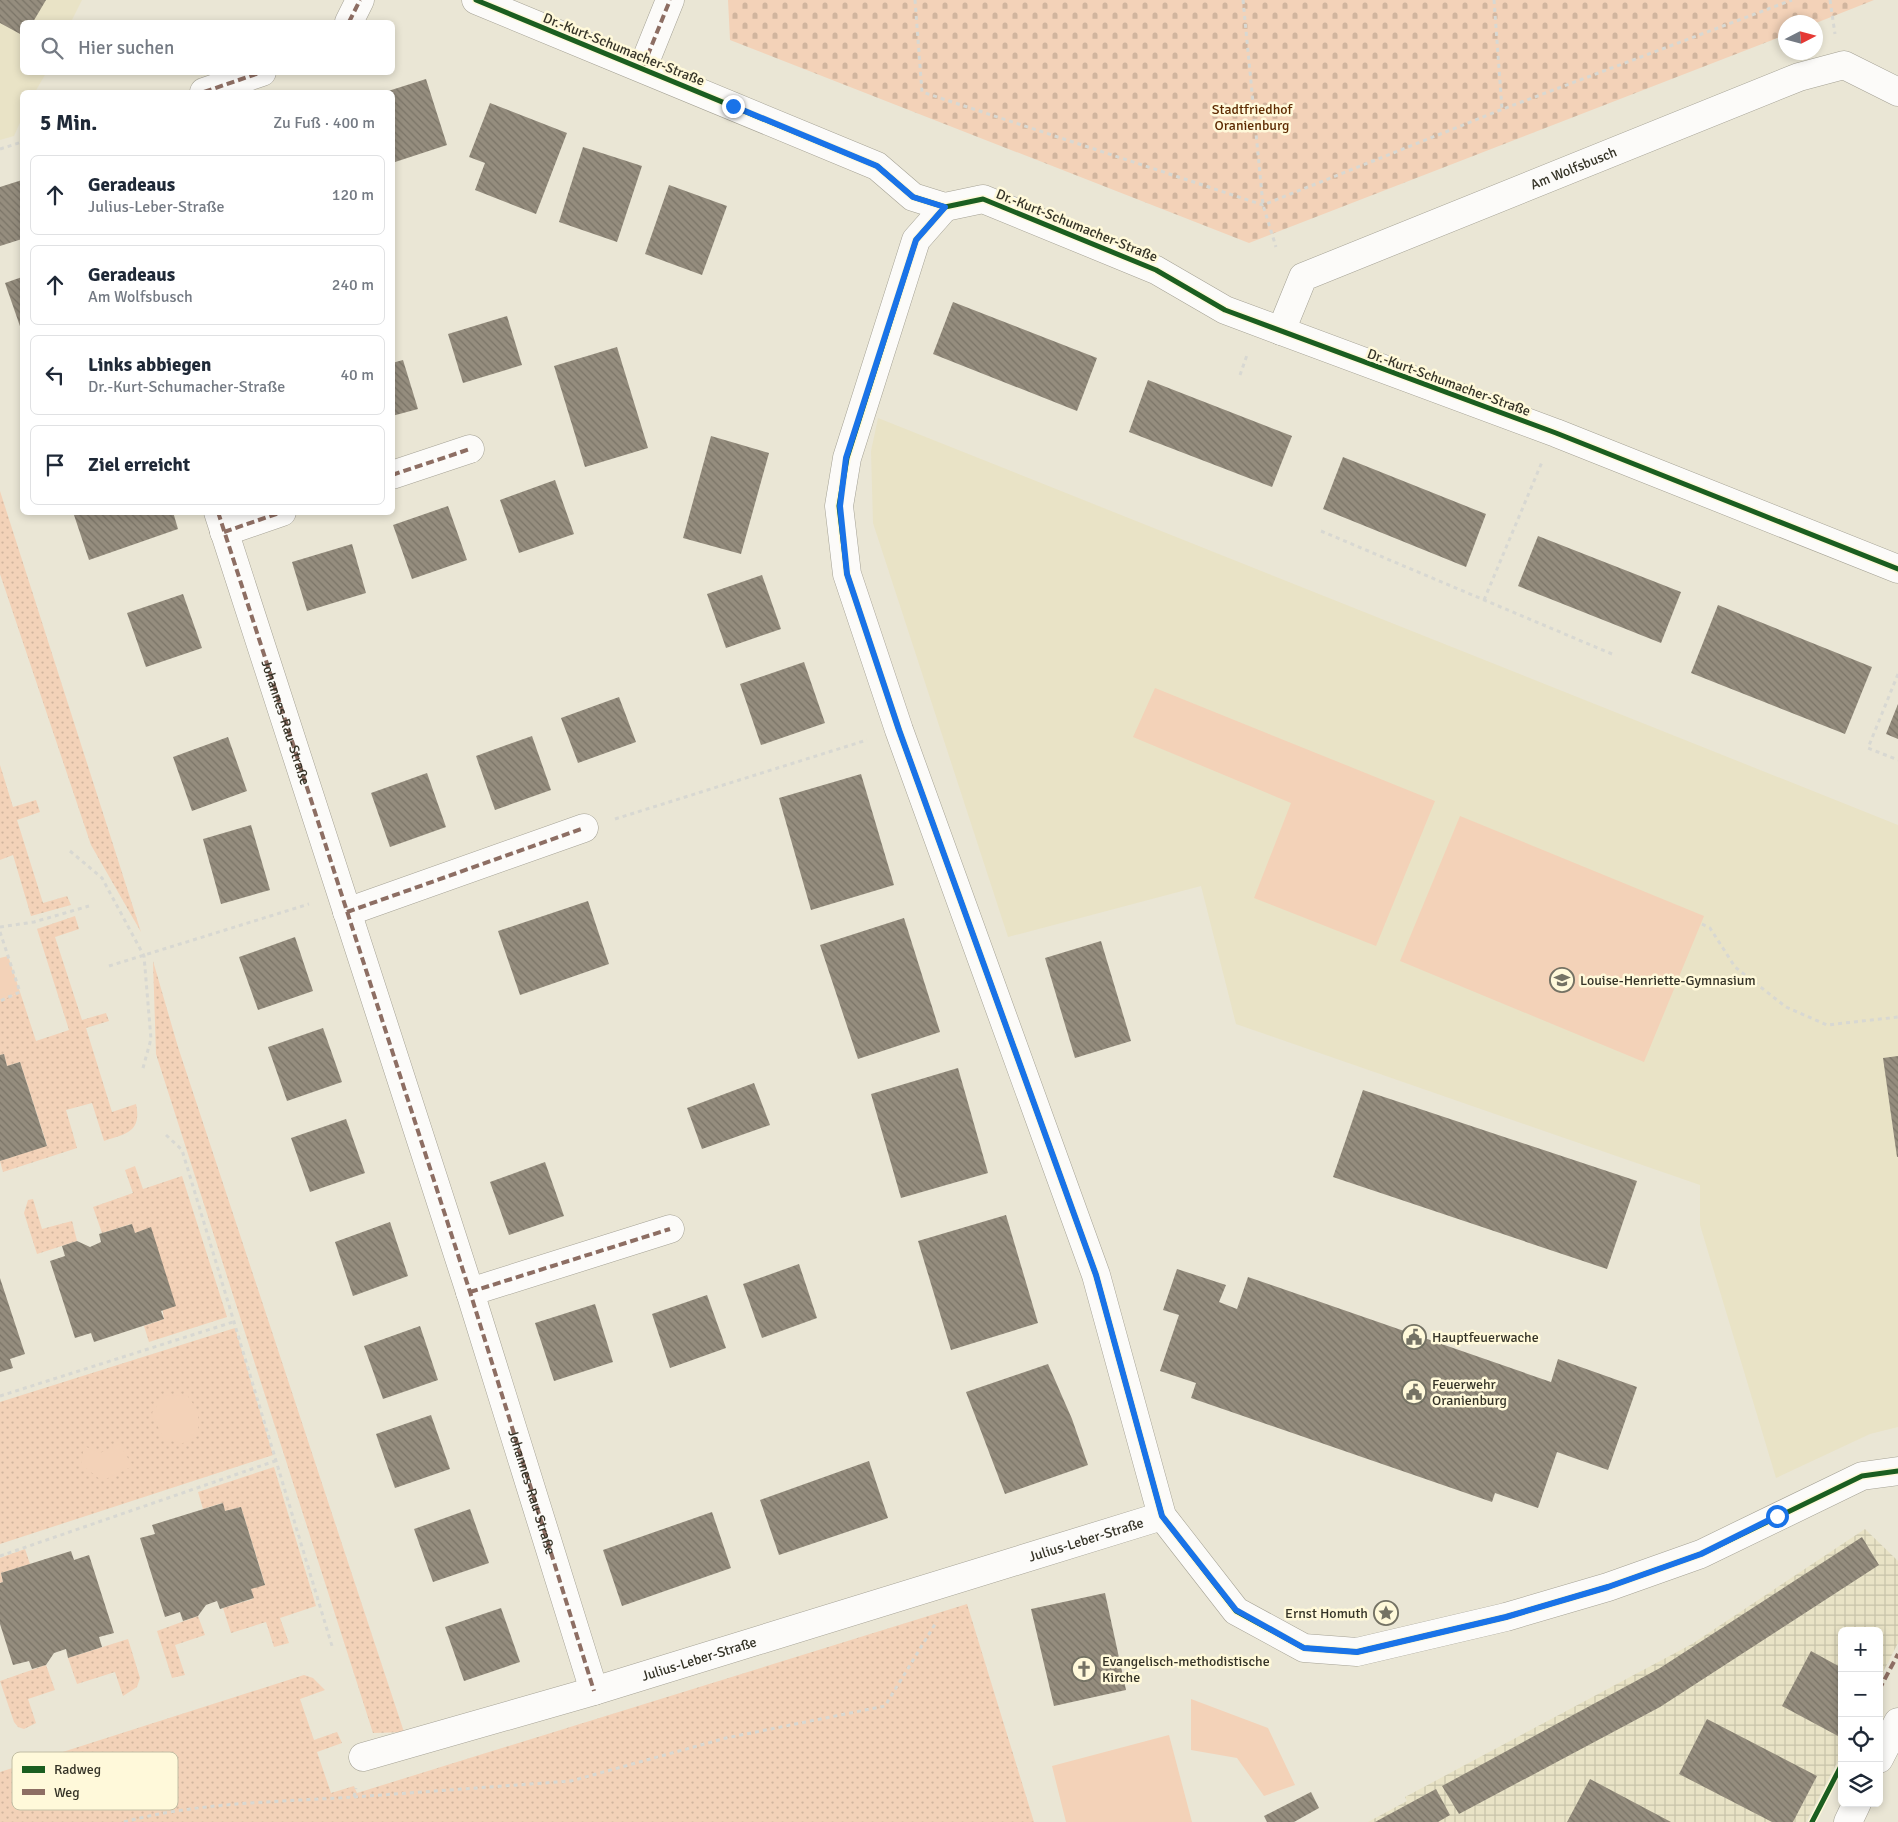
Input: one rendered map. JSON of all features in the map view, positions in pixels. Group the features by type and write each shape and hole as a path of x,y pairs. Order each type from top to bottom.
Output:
{"street":[{"path":"350,20 360,0"},
{"name":"Dr.-Kurt-Schumacher-Straße","path":"476,0 877,166 913,197 945,207 984,199 1156,270 1225,310 1556,433 1898,569"},
{"name":"Dr.-Kurt-Schumacher-Straße","path":"643,68 670,0"},
{"name":"Am Wolfsbusch","path":"1281,331 1303,277 1800,77 1844,65 1898,92"},
{"path":"210,90 253,75"},
{"path":"945,207 916,240 846,458 840,506 847,574 899,730 1096,1275 1162,1516"},
{"path":"395,475 470,449"},
{"name":"Johannes-Rau-Straße","path":"264,515 221,522 470,1292 594,1691"},
{"path":"344,903 584,828"},
{"path":"470,1292 670,1229"},
{"name":"Julius-Leber-Straße","path":"363,1756 594,1691 1162,1516 1236,1610 1304,1648 1357,1652 1506,1617 1608,1587 1701,1554 1862,1476 1898,1471"},
{"path":"1883,1752 1898,1722"},
{"path":"1848,1822 1855,1807"}],"path":[{"path":"915,0 922,92 1263,205 1502,109 1792,0"},
{"path":"1242,0 1263,205 1276,247"},
{"path":"1494,0 1502,109"},
{"path":"0,149 20,143"},
{"path":"1484,600 1556,433"},
{"path":"1321,531 1612,654"},
{"path":"1898,674 1868,748 1898,760"},
{"path":"584,828 899,730"},
{"path":"70,851 102,878 144,956 151,1039 143,1068"},
{"path":"109,966 344,903"},
{"path":"0,928 34,922 89,906"},
{"path":"1702,924 1710,928 1735,967 1786,1007 1827,1026 1898,1017"},
{"path":"0,932 20,992 0,1001"},
{"path":"166,1135 182,1150 332,1646"},
{"path":"0,1396 233,1322"},
{"path":"0,1556 275,1461"},
{"path":"124,1822 153,1814 240,1804 354,1798 571,1781 726,1738 884,1706 964,1577"},
{"path":"354,1798 363,1756"}],"shaded area":[{"path":"0,0 82,0 72,20 20,20 20,75 45,75 36,90 20,90 20,122 14,136 0,140"},
{"name":"Louise-Henriette-Gymnasium","path":"878,418 1898,825 1898,1427 1870,1434 1776,1478 1700,1225 1700,1185 1236,1024 1201,886 1008,937 873,523 871,451"},
{"path":"1865,1529 1898,1561 1898,1643 1883,1672 1883,1627 1838,1627 1838,1761 1806,1822 1368,1822 1407,1801 1405,1797 1692,1644"}],"green space":[{"name":"Stadtfriedhof Oranienburg","path":"728,0 1874,0 1823,20 1823,15 1778,15 1778,38 1249,243 730,40"},
{"path":"0,491 141,932 91,845 0,574"},
{"path":"1155,688 1435,801 1376,946 1254,898 1291,803 1133,737"},
{"path":"0,765 13,807 36,800 40,812 17,820 43,903 67,896 71,905 31,916 13,855 0,860"},
{"path":"1460,816 1704,916 1644,1062 1400,961"},
{"path":"75,916 79,929 55,937 82,1020 106,1013 109,1021 86,1028 112,1112 136,1104 137,1121 125,1134 104,1141 92,1103 66,1110 77,1148 3,1172 0,1161 47,1145 20,1062 7,1066 4,1054 0,1055 0,1001 20,992 36,1041 69,1030 37,929"},
{"path":"8,956 20,992 0,1001 0,958"},
{"path":"153,961 178,1047 404,1732 373,1733 156,1054"},
{"path":"135,1166 143,1189 182,1176 227,1317 149,1342 144,1326 164,1319 150,1228 135,1233 131,1224 102,1233 93,1207 133,1193 125,1170"},
{"path":"33,1199 42,1229 72,1221 77,1241 37,1254 24,1213 28,1200"},
{"path":"235,1328 273,1455 0,1544 0,1402"},
{"path":"187,1395 198,1411 198,1436 181,1444 163,1438 152,1413 164,1396"},
{"path":"119,1444 133,1466 102,1481 81,1464 84,1446 100,1453"},
{"path":"274,1467 316,1606 280,1618 289,1643 274,1647 266,1622 231,1633 223,1608 253,1599 251,1589 265,1584 241,1507 225,1511 222,1503 203,1509 198,1492"},
{"path":"25,1549 30,1564 1,1573 3,1582 0,1583 0,1558"},
{"path":"967,1604 1034,1822 0,1822 0,1772 12,1768 12,1810 178,1810 178,1752 63,1752 304,1675 313,1678 325,1690 300,1699 314,1740 337,1732 342,1743 317,1752 331,1793 354,1786 357,1793"},
{"path":"198,1616 205,1635 175,1645 185,1675 172,1678 157,1631"},
{"path":"128,1639 140,1678 137,1687 123,1696 115,1672 77,1684 68,1658"},
{"path":"46,1665 55,1690 28,1699 36,1723 24,1729 18,1727 14,1722 0,1681"},
{"path":"1191,1699 1268,1728 1295,1785 1264,1796 1237,1758 1191,1750"},
{"path":"1169,1735 1192,1822 1066,1822 1052,1766"}],"building":[{"path":"0,0 46,0 34,20 20,20 20,34 0,23"},
{"path":"426,79 447,145 395,162 395,90 391,90"},
{"path":"490,103 567,133 536,214 475,190 485,163 469,157"},
{"path":"583,147 642,166 617,242 559,222"},
{"path":"20,181 20,240 0,246 0,187"},
{"path":"669,185 727,206 702,275 645,254"},
{"path":"20,278 20,326 5,283"},
{"path":"953,302 1097,358 1077,411 933,354"},
{"path":"507,316 522,365 463,383 448,334"},
{"path":"617,347 648,448 585,467 554,366"},
{"path":"403,360 418,409 395,415 395,362"},
{"path":"1148,380 1292,436 1272,487 1129,432"},
{"path":"711,436 769,453 741,554 683,538"},
{"path":"1343,457 1486,514 1466,567 1323,509"},
{"path":"555,480 574,534 519,553 500,500"},
{"path":"448,506 467,560 412,579 393,525"},
{"path":"74,515 174,515 178,529 89,560"},
{"path":"1538,536 1681,592 1661,643 1518,586"},
{"path":"352,544 366,593 307,611 292,562"},
{"path":"762,575 781,629 726,648 707,594"},
{"path":"183,594 202,648 146,667 127,613"},
{"path":"1718,605 1872,667 1845,734 1691,673"},
{"path":"804,662 825,723 761,745 740,684"},
{"path":"619,697 636,742 578,763 561,718"},
{"path":"1898,704 1898,739 1886,734"},
{"path":"532,736 551,790 495,810 476,756"},
{"path":"228,737 247,791 192,811 173,757"},
{"path":"427,773 446,827 390,847 371,793"},
{"path":"861,774 894,885 811,910 779,798"},
{"path":"251,825 270,890 221,904 203,839"},
{"path":"588,901 609,964 520,995 498,931"},
{"path":"904,918 940,1032 858,1059 820,945"},
{"path":"295,937 313,991 258,1010 239,957"},
{"path":"1101,941 1131,1041 1075,1058 1045,958"},
{"path":"323,1028 342,1082 287,1101 268,1047"},
{"path":"4,1054 7,1066 20,1062 47,1146 0,1161 0,1055"},
{"path":"1898,1056 1898,1157 1897,1157 1883,1058"},
{"path":"958,1068 988,1173 901,1198 871,1094"},
{"path":"754,1083 770,1125 702,1149 687,1108"},
{"path":"1363,1090 1637,1181 1607,1269 1333,1177"},
{"path":"346,1119 365,1173 310,1192 291,1138"},
{"path":"545,1162 564,1216 509,1235 490,1182"},
{"path":"1006,1215 1038,1323 951,1350 918,1241"},
{"path":"390,1222 408,1276 353,1296 335,1242"},
{"path":"132,1224 135,1233 151,1227 176,1306 161,1311 164,1319 94,1342 91,1333 75,1338 50,1261 65,1256 62,1246 77,1241 90,1247 101,1242 99,1234"},
{"path":"799,1264 817,1318 762,1338 743,1284"},
{"name":"Feuerwehr Oranienburg","path":"1177,1269 1226,1285 1219,1302 1237,1309 1248,1277 1551,1382 1558,1359 1637,1387 1608,1470 1557,1452 1538,1508 1495,1493 1492,1502 1191,1398 1196,1383 1160,1371 1179,1315 1163,1310"},
{"path":"0,1278 25,1354 10,1359 13,1368 0,1372"},
{"path":"707,1295 726,1348 670,1368 652,1314"},
{"path":"595,1304 613,1362 554,1381 535,1323"},
{"path":"420,1326 438,1380 383,1399 364,1346"},
{"path":"1048,1364 1072,1419 1088,1465 1005,1494 966,1392"},
{"path":"431,1415 450,1469 395,1488 376,1434"},
{"path":"869,1461 888,1518 779,1555 760,1500"},
{"path":"223,1503 225,1511 241,1507 265,1585 251,1589 254,1598 220,1609 217,1601 206,1605 198,1616 183,1621 180,1612 165,1617 140,1538 155,1534 152,1525"},
{"path":"470,1509 489,1563 433,1582 414,1529"},
{"path":"712,1512 731,1568 622,1606 603,1550"},
{"path":"1862,1537 1879,1565 1660,1707 1459,1814 1442,1786 1660,1668"},
{"path":"71,1551 74,1560 89,1555 114,1633 99,1637 102,1647 68,1658 66,1649 54,1653 46,1665 32,1669 29,1661 13,1665 0,1624 0,1583 3,1582 1,1573"},
{"name":"Evangelisch-methodistische Kirche","path":"1105,1593 1126,1690 1054,1706 1031,1609"},
{"path":"501,1608 520,1662 464,1681 445,1627"},
{"path":"1811,1651 1838,1666 1838,1736 1782,1706"},
{"path":"1707,1719 1817,1776 1793,1822 1772,1822 1679,1774"},
{"path":"1590,1779 1671,1822 1567,1822"},
{"path":"1436,1789 1450,1815 1438,1822 1375,1822"},
{"path":"1311,1792 1319,1808 1294,1822 1267,1822 1264,1816"}],"marked path":[{"path":"350,20 360,0"},
{"path":"643,67 670,0"},
{"path":"210,90 253,75"},
{"path":"395,474 470,449"},
{"path":"219,515 470,1292 594,1691"},
{"path":"224,532 273,515"},
{"path":"347,912 584,828"},
{"path":"470,1292 670,1229"},
{"path":"1883,1682 1898,1654"}],"cycle path":[{"path":"476,0 877,166 913,197 945,207 983,199 1156,270 1225,310 1556,433 1898,569"},
{"path":"945,207 916,240 847,458 839,506 847,574 899,730 1096,1275 1162,1516 1236,1611 1304,1648 1357,1652 1506,1617 1608,1587 1701,1554 1862,1476 1898,1471"},
{"path":"1812,1822 1838,1772"}],"place":[{"name":"Louise-Henriette-Gymnasium","path":"1562,980"},
{"name":"Hauptfeuerwache","path":"1414,1337"},
{"name":"Feuerwehr Oranienburg","path":"1414,1392"},
{"name":"Ernst Homuth","path":"1386,1613"},
{"name":"Evangelisch-methodistische Kirche","path":"1084,1669"}],"route":[{"path":"733,106 877,166 913,197 945,207 916,240 846,458 840,506 847,574 899,730 1096,1275 1162,1516 1236,1610 1304,1648 1357,1652 1398,1644 1506,1617 1608,1587 1701,1554 1777,1516"}]}
